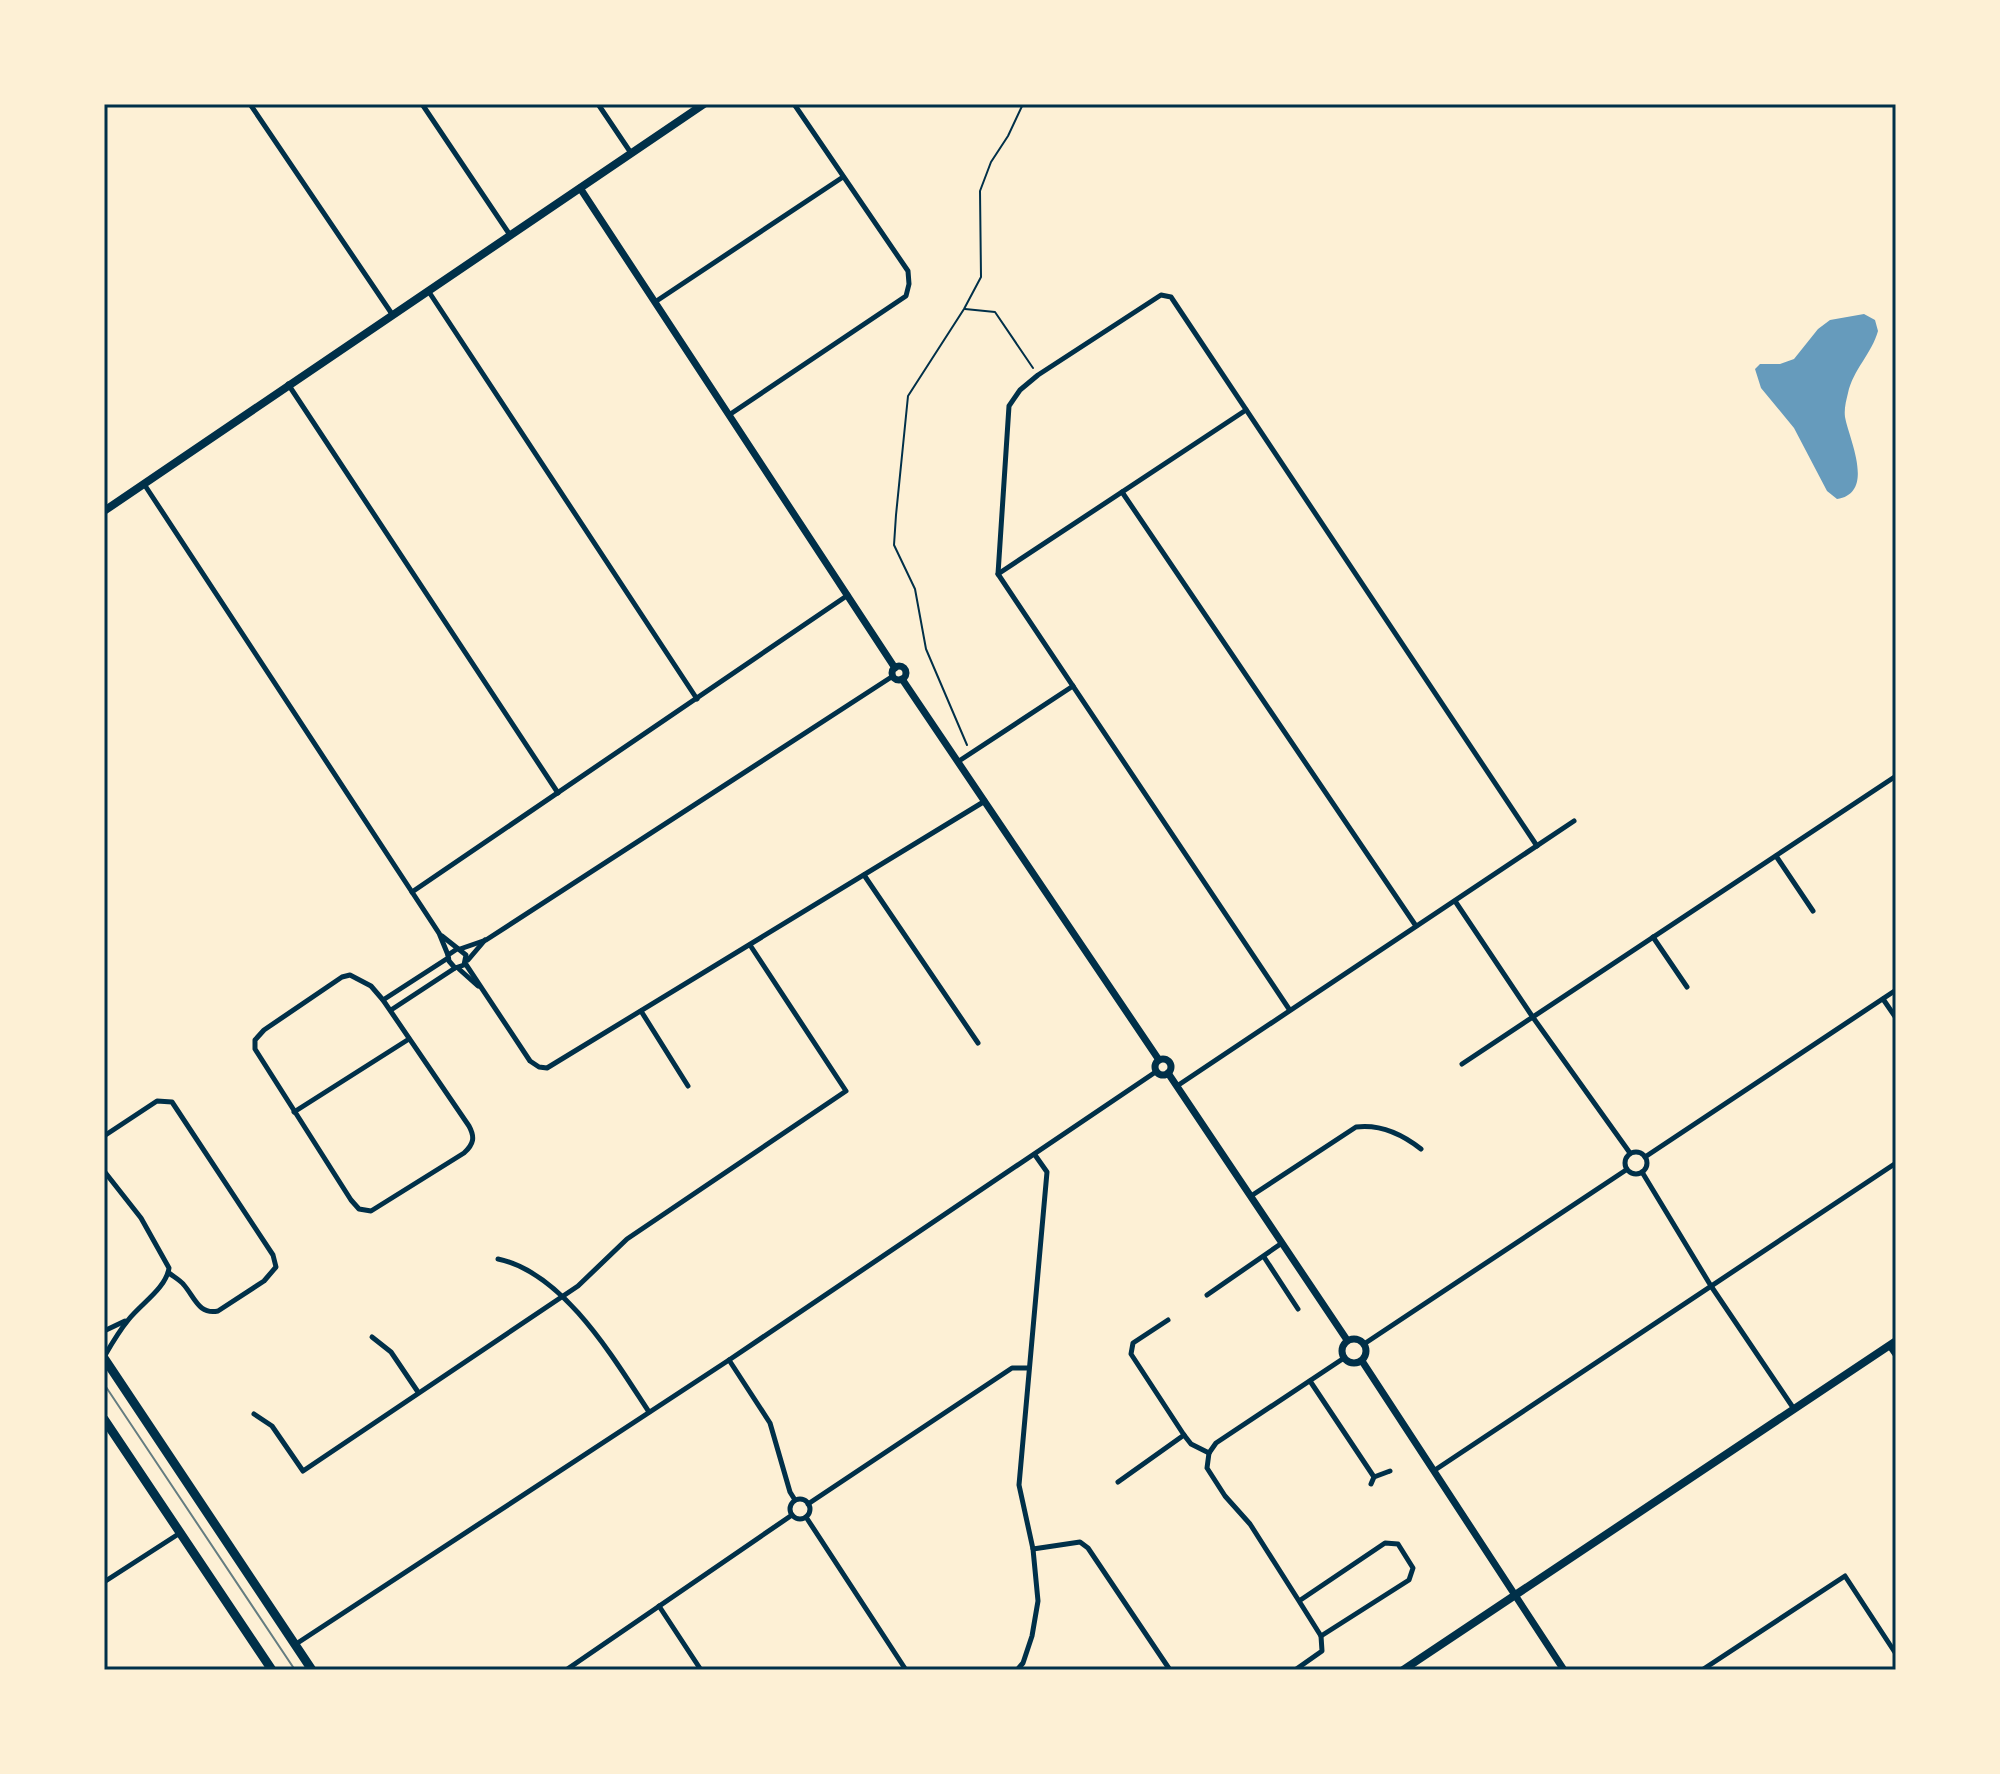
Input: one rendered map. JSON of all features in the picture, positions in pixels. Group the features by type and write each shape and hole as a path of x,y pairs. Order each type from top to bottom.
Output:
{"highway":[{"path":"104,1358 312,1670"},
{"path":"104,1419 272,1670"}],"main road":[{"path":"104,511 704,104"},
{"path":"580,188 848,595 894,672 902,679 986,800 1159,1060"},
{"path":"894,672 901,666 905,675 902,679"},
{"path":"1159,1060 1170,1062 1168,1073 1163,1075 1157,1071 1159,1060"},
{"path":"1168,1073 1347,1340"},
{"path":"1358,1339 1364,1344 1367,1351 1362,1361 1354,1363 1344,1358 1341,1350 1347,1340 1358,1339"},
{"path":"1403,1670 1892,1344"},
{"path":"1362,1361 1564,1670"}],"street":[{"path":"250,104 392,314"},
{"path":"422,104 510,235"},
{"path":"598,104 631,153"},
{"path":"729,415 906,296 909,284 908,271 794,104"},
{"path":"655,302 843,177"},
{"path":"428,290 697,699"},
{"path":"1289,1009 998,574 1009,406 1020,390 1038,375 1161,295 1171,297 1537,846"},
{"path":"288,384 558,793"},
{"path":"998,574 1246,410"},
{"path":"143,483 439,933 448,957 456,968 485,992"},
{"path":"1122,492 1416,926"},
{"path":"412,892 848,595"},
{"path":"391,1010 466,962 486,940 894,672"},
{"path":"959,761 1073,686"},
{"path":"1462,1064 1896,776"},
{"path":"439,933 465,953 466,962 530,1061 547,1068 986,800"},
{"path":"1177,1086 1574,821"},
{"path":"1776,856 1813,911"},
{"path":"864,875 978,1043"},
{"path":"1455,901 1630,1153"},
{"path":"1653,937 1687,987"},
{"path":"383,1000 459,949 486,940"},
{"path":"254,1414 272,1426 303,1471 563,1297 627,1239 846,1091 750,945"},
{"path":"350,975 371,986 383,1000 469,1126 473,1137 464,1153 376,1209 365,1211 355,1205 255,1049 259,1035 342,977 350,975"},
{"path":"1645,1157 1896,990"},
{"path":"1883,999 1896,1018"},
{"path":"641,1011 688,1086"},
{"path":"294,1112 409,1039"},
{"path":"296,1645 729,1360 1157,1071"},
{"path":"104,1136 157,1101 172,1102 273,1255 276,1267 264,1281 218,1311 211,1312 200,1307 185,1286 169,1273"},
{"path":"1251,1196 1356,1127 1373,1125 1407,1139 1421,1149"},
{"path":"1630,1153 1641,1153 1645,1157 1647,1165 1642,1172 1632,1174 1626,1170 1624,1161 1630,1153"},
{"path":"1017,1670 1023,1663 1032,1636 1038,1601 1033,1549 1019,1485 1047,1172 1035,1155"},
{"path":"1435,1470 1896,1163"},
{"path":"1364,1344 1626,1170"},
{"path":"104,1171 141,1218 168,1261 169,1273 110,1344 104,1358"},
{"path":"1642,1172 1711,1286 1794,1409"},
{"path":"1207,1295 1283,1243"},
{"path":"1264,1257 1298,1309"},
{"path":"498,1259 516,1263 563,1297 597,1334 649,1412"},
{"path":"104,1331 130,1318"},
{"path":"1168,1320 1133,1343 1131,1354 1191,1444 1209,1453"},
{"path":"372,1337 391,1352 418,1392"},
{"path":"1892,1344 1896,1356"},
{"path":"1295,1670 1322,1651 1321,1636 1250,1524 1225,1496 1207,1468 1209,1453 1216,1443 1344,1358"},
{"path":"729,1360 770,1423 795,1500"},
{"path":"808,1504 1012,1368 1028,1368"},
{"path":"1310,1381 1374,1477"},
{"path":"1118,1482 1184,1435"},
{"path":"1371,1484 1374,1477 1390,1471"},
{"path":"795,1500 808,1504 810,1512 806,1517 798,1519 792,1515 791,1506 795,1500"},
{"path":"566,1670 792,1515"},
{"path":"806,1517 906,1670"},
{"path":"104,1582 180,1533"},
{"path":"1033,1549 1080,1542 1088,1548 1170,1670"},
{"path":"1299,1601 1385,1543 1398,1544 1413,1568 1409,1580 1321,1636"},
{"path":"1702,1670 1845,1576 1896,1654"},
{"path":"659,1606 701,1670"}],"path":[{"path":"971,753 926,649 915,589 894,545 908,396 981,277 980,191 991,162 1023,104"},
{"path":"964,309 995,312 1038,375"}],"water":[{"path":"1864,314 1875,320 1878,331 1850,385 1845,411 1858,476 1849,495 1837,499 1827,491 1794,428 1761,388 1755,369 1760,364 1780,364 1794,359 1818,329 1830,320"}],"tram line":[{"path":"104,1384 295,1670"}]}
